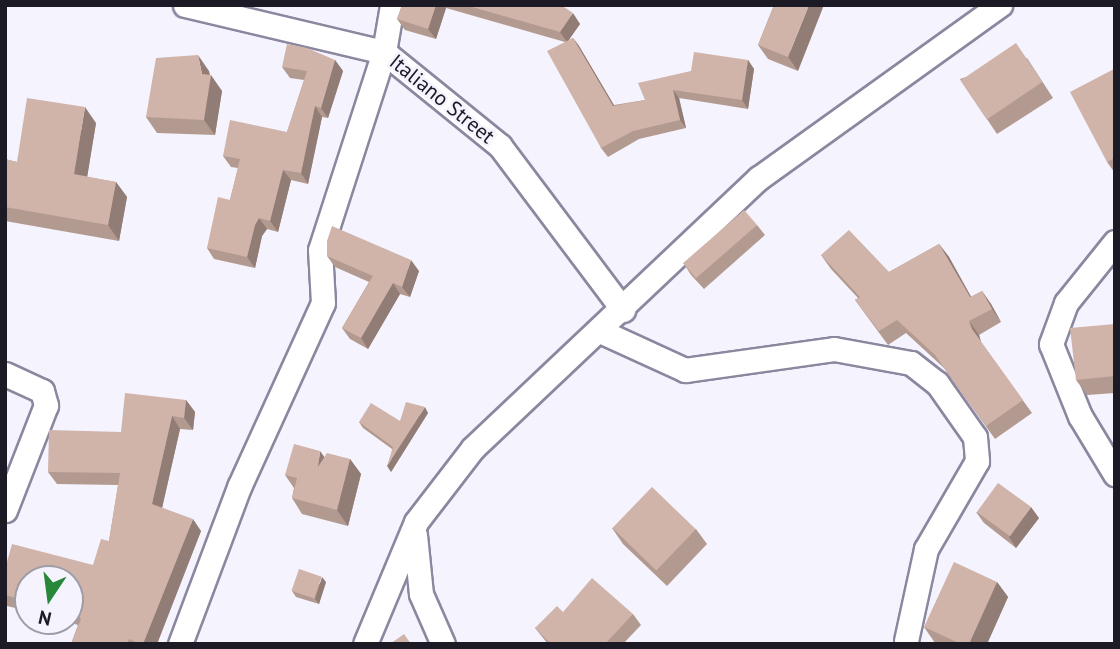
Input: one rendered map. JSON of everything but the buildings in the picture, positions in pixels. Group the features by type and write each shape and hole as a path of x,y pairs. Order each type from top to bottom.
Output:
{"street":[{"name":"Italiano Street","path":"185,5 384,52 500,146 623,310"},
{"path":"180,644 239,487 323,303 320,250 384,52 392,5"},
{"path":"365,644 416,522 473,448 623,310 695,233 759,178 1000,5"},
{"path":"1115,243 1066,303 1051,344 1080,416 1115,474"},
{"path":"600,331 685,370 834,349 911,363 937,383 975,437 977,461 926,549 906,641"},
{"path":"5,374 42,391 46,405 5,510"},
{"path":"416,522 412,559 443,644"}]}
